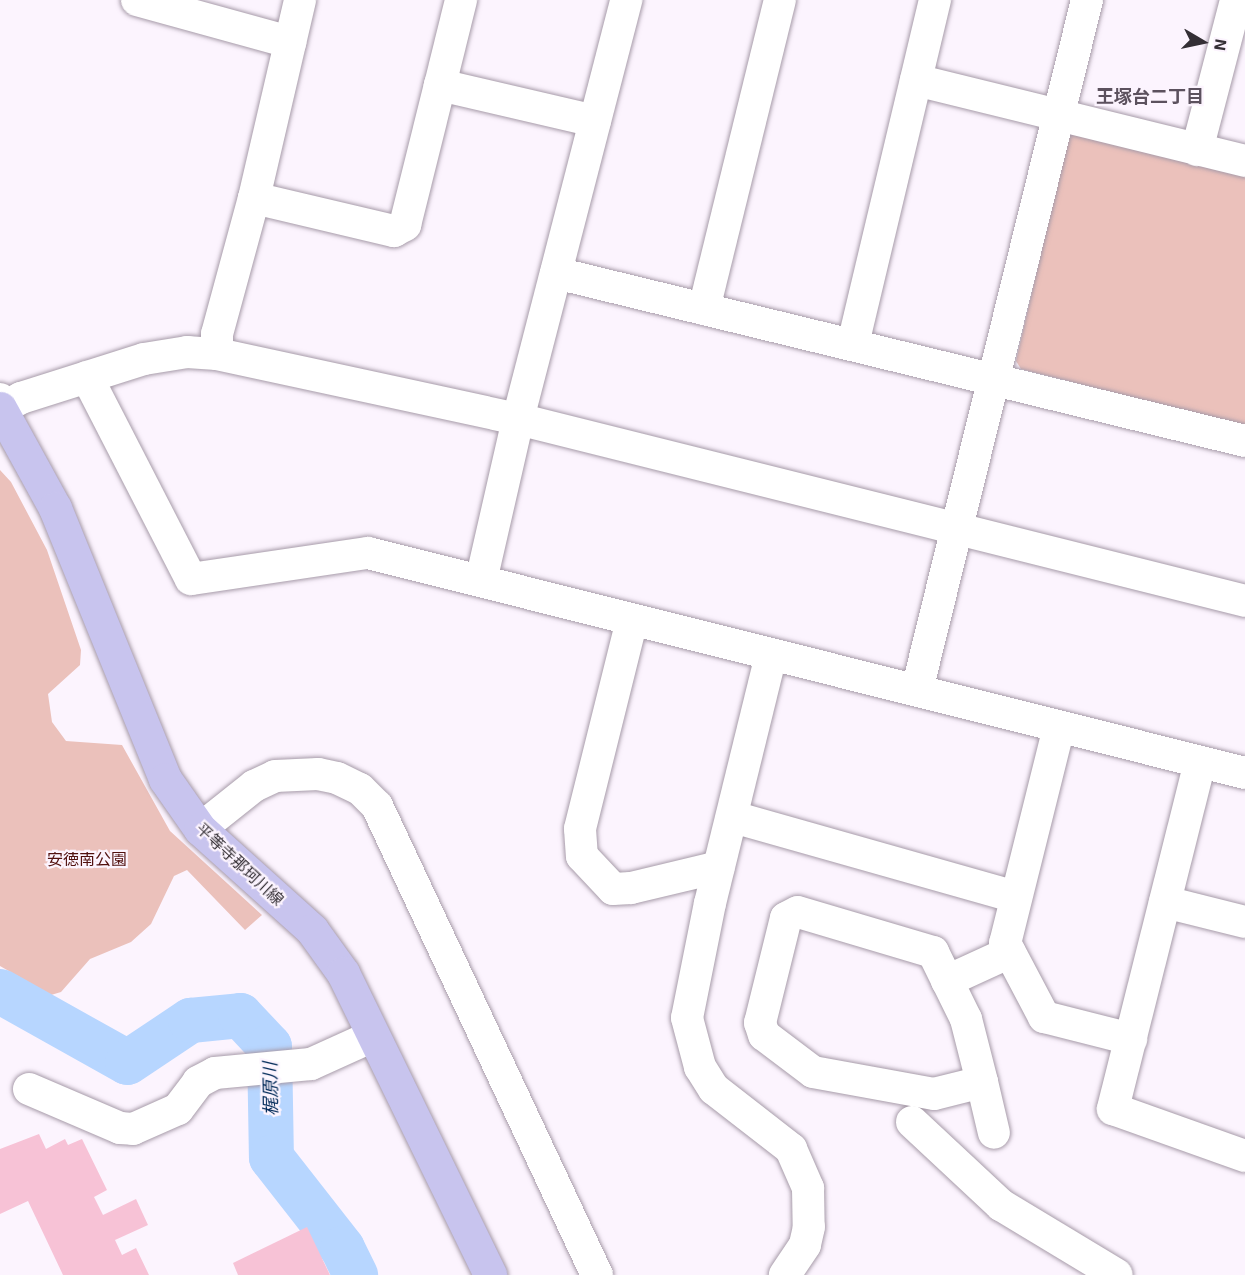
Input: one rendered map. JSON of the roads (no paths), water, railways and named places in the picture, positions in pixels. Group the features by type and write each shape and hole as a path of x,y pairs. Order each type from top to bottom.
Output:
{"main road":[{"name":"平等寺那珂川線","path":"1,405 55,508 165,779 200,829 312,930 343,973 490,1275"}],"street":[{"path":"137,0 290,42"},
{"path":"217,354 218,334 254,198 300,0"},
{"path":"254,198 394,231 405,225 461,0"},
{"path":"481,581 518,419 626,0"},
{"path":"704,309 780,0"},
{"path":"853,345 935,0"},
{"path":"917,690 958,530 992,378 1087,0"},
{"path":"1197,150 1236,0"},
{"path":"916,80 1245,161"},
{"path":"440,85 595,121"},
{"path":"556,273 1245,441"},
{"path":"1,405 144,359 187,352 217,354 518,419 1245,601"},
{"path":"87,377 191,579 368,553 771,656 917,690 1245,773"},
{"path":"632,620 580,829 582,856 613,889 631,888 719,867"},
{"path":"771,656 719,867 691,990 687,1018 690,1040 714,1089 791,1149 808,1188 809,1227 805,1245 785,1275"},
{"path":"1059,727 1005,943 1044,1017 1131,1039"},
{"path":"1200,762 1113,1109 1245,1156"},
{"path":"200,829 254,786 275,776 318,774 337,778 360,789 377,806 597,1275"},
{"path":"733,817 1016,897"},
{"path":"1165,902 1245,922"},
{"path":"982,1082 934,1094 813,1072 764,1035 760,1023 786,918 798,912 933,952 966,1019 982,1082 994,1133"},
{"path":"947,981 1010,952"},
{"path":"29,1089 120,1128 133,1129 178,1109 198,1082 215,1074 310,1064 373,1036"},
{"path":"912,1122 1001,1205 1116,1275"}],"waterway":[{"name":"梶原川","path":"0,991 127,1062 190,1020 240,1015 269,1046 271,1157 342,1248 355,1275"}],"district":[{"name":"王塚台二丁目","path":"1150,96"}],"park label":[{"name":"安徳南公園","path":"87,859"}]}
